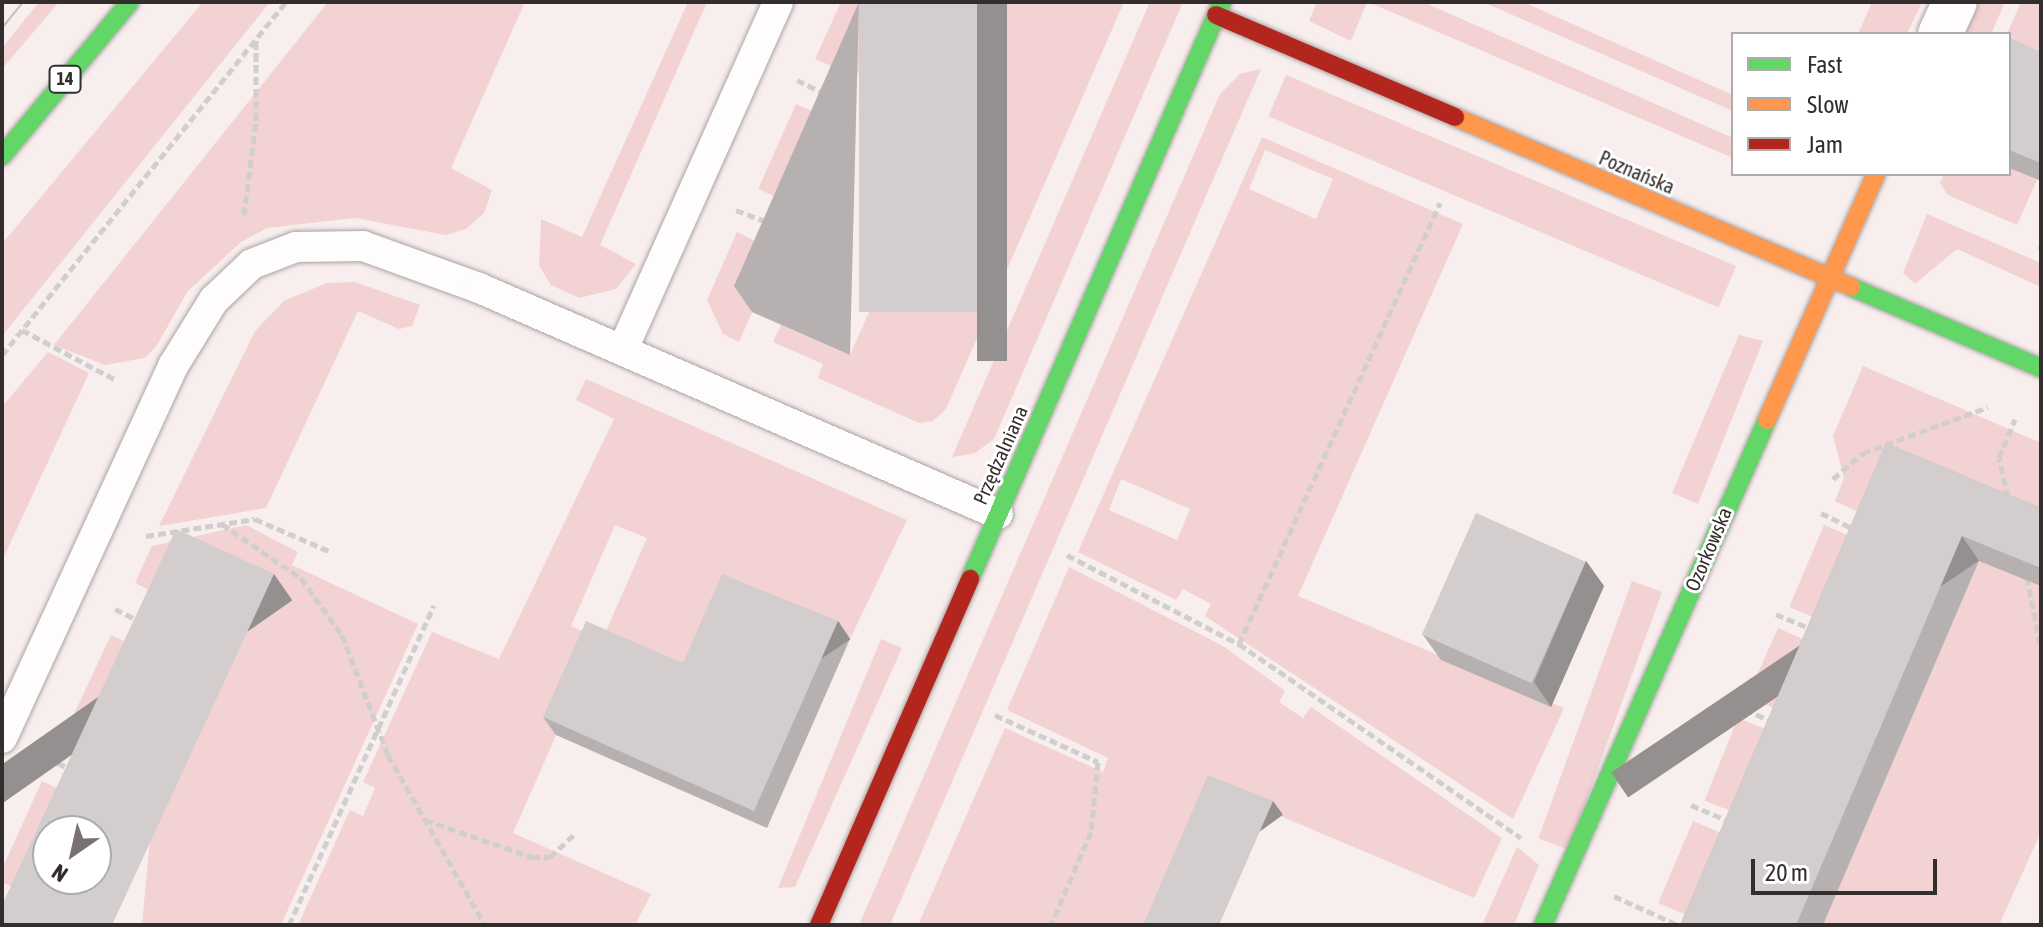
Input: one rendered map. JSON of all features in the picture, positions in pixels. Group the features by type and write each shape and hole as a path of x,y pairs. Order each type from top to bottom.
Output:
{"street":[{"name":"14","path":"2,156 130,2"},
{"path":"1941,32 1955,2"},
{"name":"Poznańska","path":"1219,8 1827,277 2041,368"},
{"name":"Przędzalniana","path":"819,925 1219,8"},
{"name":"Ozorkowska","path":"1543,925 1827,277 1875,176"}],"lane":[{"path":"623,349 778,2"},
{"path":"2,738 158,401 214,300 252,264 296,247 363,246 623,349 998,514"}],"path":[{"path":"2,355 286,2"},
{"path":"252,264 243,212 256,121 256,39"},
{"path":"789,76 830,96"},
{"path":"1239,644 1440,203"},
{"path":"731,208 774,225"},
{"path":"22,330 158,401"},
{"path":"1833,479 1863,453 1988,407"},
{"path":"2009,500 1999,458 2015,419"},
{"path":"1821,513 1860,532"},
{"path":"143,536 255,519 329,551"},
{"path":"222,524 301,578 342,635 388,755 485,925"},
{"path":"1067,555 1239,644 1515,833 1565,874 1678,925"},
{"path":"2026,571 2041,651"},
{"path":"289,925 434,605"},
{"path":"111,607 146,624"},
{"path":"1776,614 1817,632"},
{"path":"1734,705 1777,723"},
{"path":"995,715 1098,762 1091,832 1051,925"},
{"path":"42,755 78,773"},
{"path":"1691,805 1734,824"},
{"path":"425,820 532,857 550,857 576,833"}],"shaded area":[{"path":"39,2 59,2 2,69 2,48"},
{"path":"203,2 270,2 2,336 2,244"},
{"path":"328,2 525,2 451,168 492,190 484,213 466,229 446,235 355,218 267,228 241,242 187,292 156,347 144,358 105,365 54,345"},
{"path":"688,2 707,2 600,245 636,264 616,289 579,298 551,285 539,266 541,219 582,237"},
{"path":"841,2 889,2 856,77 815,59"},
{"path":"1007,2 1124,2 946,409 933,421 919,423 818,378 823,364 773,342 781,325 850,355"},
{"path":"1150,2 1183,2 994,439 975,453 952,457"},
{"path":"1317,2 1367,2 1351,41 1309,21"},
{"path":"1368,2 1423,2 1731,137 1731,157"},
{"path":"1483,2 1523,2 1731,94 1731,110"},
{"path":"1872,2 1922,2 1908,32 1859,32"},
{"path":"1979,2 2005,2 1992,32 1966,32"},
{"path":"2021,2 2041,2 2041,70 2011,107 2011,32 2008,32"},
{"path":"1261,69 890,925 859,925 1220,94 1240,74"},
{"path":"1286,75 1736,266 1719,307 1268,116"},
{"path":"796,104 836,122 798,207 758,189"},
{"path":"1262,137 1463,224 1298,596 1564,708 1513,819 1205,616 1211,604 1183,589 1176,600 1078,552","holes":["1265,150 1333,179 1316,219 1249,189","1121,479 1190,509 1177,540 1109,510"]},
{"path":"2011,169 2037,180 2017,225 1948,195 1940,183 1943,176 2011,176"},
{"path":"1927,214 2041,263 2041,287 1957,249 1915,284 1903,273"},
{"path":"737,232 778,253 739,342 723,334 707,300"},
{"path":"355,282 420,305 412,326 399,329 358,311 266,508 159,526 255,331 284,301 327,283"},
{"path":"1739,335 1763,341 1698,504 1672,493"},
{"path":"48,352 89,373 2,561 2,407"},
{"path":"1863,366 2041,443 2041,832 1999,925 1823,925 2001,510 1880,522 1835,501 1844,478 1833,436"},
{"path":"586,379 907,520 850,639 734,592 695,681 602,640 647,538 615,525 571,626 599,638 513,833 651,894 635,925 298,925 350,810 363,816 375,788 363,782 432,632 499,659 614,419 576,400"},
{"path":"246,525 298,552 292,565 418,624 281,925 142,925 172,602 135,583 152,546"},
{"path":"1824,525 1870,545 1835,626 1789,607"},
{"path":"1069,567 1223,646 1285,691 1279,702 1303,718 1311,707 1502,838 1474,898 1219,790 1159,925 918,925 1005,728 1103,772 1108,758 1007,710"},
{"path":"1632,581 1662,592 1568,849 1538,838"},
{"path":"1778,628 1826,649 1795,718 1747,697"},
{"path":"111,635 148,652 103,748 66,731"},
{"path":"881,639 902,648 795,887 778,888"},
{"path":"1738,718 1788,738 1755,821 1705,801"},
{"path":"42,781 81,800 65,815 32,815 32,895 36,895 35,898 2,882 2,869"},
{"path":"1693,821 1743,842 1708,924 1658,903"},
{"path":"1517,847 1539,865 1514,925 1482,925"}],"building":[{"path":"859,2 977,2 977,312 859,312"},
{"path":"2011,38 2041,52 2041,163 2011,151"},
{"path":"1886,443 2041,508 2041,568 1962,536 1796,925 1680,925"},
{"path":"1476,513 1586,562 1532,683 1422,635"},
{"path":"176,529 274,574 112,925 2,925 2,905 32,840 32,895 112,895 112,815 44,815"},
{"path":"722,574 838,621 754,811 543,717 586,621 683,663"},
{"path":"1208,775 1273,801 1219,925 1143,925"}],"tram line":[{"path":"2,28 23,2"}],"traffic: fast":[{"path":"2,156 130,2"},
{"path":"970,579 1222,2"},
{"path":"1851,287 2041,368"},
{"path":"1543,925 1767,420"}],"traffic: slow":[{"path":"1455,117 1851,287"},
{"path":"1767,420 1875,176"}],"traffic: jam":[{"path":"1216,15 1455,117"},
{"path":"819,925 970,579"}]}
